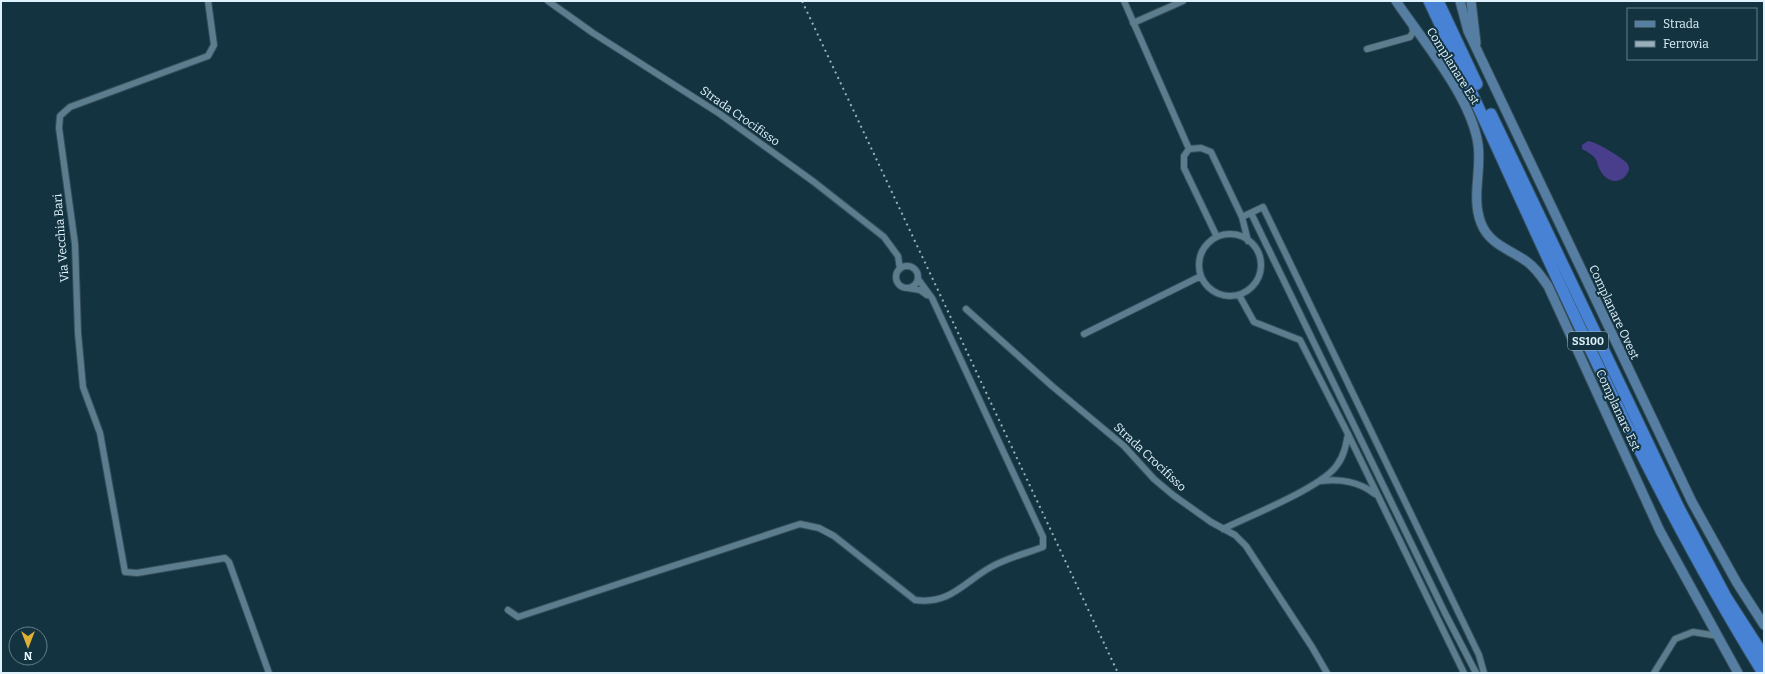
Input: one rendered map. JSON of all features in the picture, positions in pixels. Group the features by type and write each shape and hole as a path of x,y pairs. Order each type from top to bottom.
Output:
{"highway":[{"name":"SS100","path":"1429,1 1552,268 1669,508 1721,605 1763,673"},
{"name":"SS100","path":"1438,1 1679,508 1726,597 1764,656"}],"main road":[{"name":"Complanare Est","path":"1396,1 1455,88 1472,119 1478,146 1476,192 1481,223 1494,242 1535,268 1548,286 1660,531 1738,673"},
{"name":"Complanare Ovest","path":"1460,1 1468,31 1692,502 1737,583 1764,625"},
{"path":"1471,1 1477,50"}],"street":[{"name":"Via Vecchia Bari","path":"208,1 214,40 212,52 208,56 70,107 63,112 59,120 61,146 75,244 78,333 83,387 100,433 125,572 137,573 225,558 229,562 269,673"},
{"name":"Strada Crocifisso","path":"548,1 593,32 720,114 814,182 890,243 898,256 900,269"},
{"path":"1124,1 1189,149"},
{"path":"1133,23 1183,1"},
{"path":"1367,49 1410,37 1413,32 1412,25"},
{"path":"1217,237 1184,168 1184,156 1189,149 1201,148 1211,152 1242,217 1248,240"},
{"path":"1242,217 1263,207 1479,655 1484,673"},
{"path":"1251,213 1476,673"},
{"path":"1233,235 1248,240 1255,247 1259,256 1259,275 1254,284 1238,295 1221,294 1209,288 1201,276 1200,258 1209,242 1217,237 1233,235"},
{"path":"508,610 518,616 800,524 819,528 834,536 915,600 928,602 946,598 992,566 1043,547 1043,537 932,298 918,279 917,272 909,266 890,243"},
{"path":"909,266 900,269 897,280 901,286 920,290 932,298"},
{"path":"1084,334 1201,276"},
{"path":"908,288 915,285 918,279"},
{"path":"1238,295 1254,322 1300,340 1348,434 1376,495 1464,673"},
{"name":"Strada Crocifisso","path":"966,309 1052,386 1124,446 1154,479 1173,495 1234,535 1246,546 1312,647 1327,673"},
{"path":"1223,529 1320,482 1337,466 1344,452 1348,434"},
{"path":"1320,482 1335,480 1353,482 1366,487 1376,495"},
{"path":"1654,673 1675,639 1693,632 1718,636"}],"shaded area":[{"path":"1588,141 1601,146 1626,162 1629,170 1626,175 1615,181 1603,175 1595,158 1582,149 1582,145"}],"railway":[{"path":"802,1 1118,673"}]}
